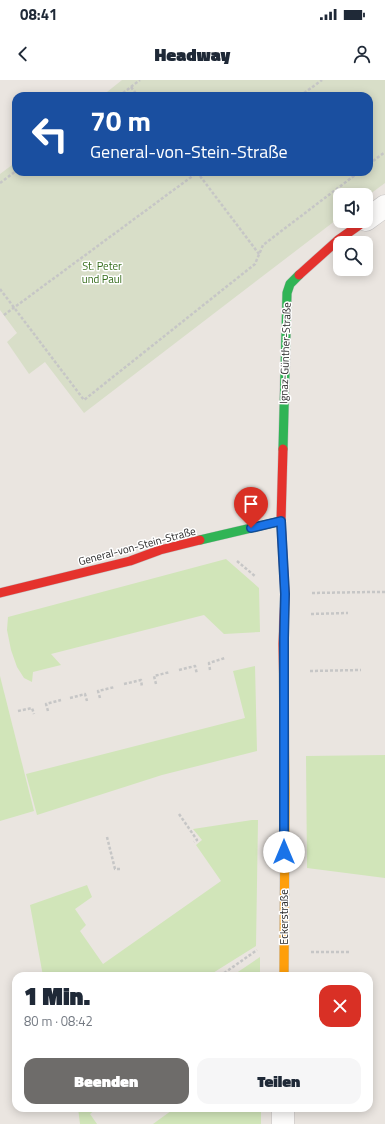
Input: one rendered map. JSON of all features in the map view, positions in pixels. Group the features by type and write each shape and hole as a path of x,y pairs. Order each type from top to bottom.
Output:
{"street":[{"name":"Ignaz-Günther-Straße","path":"373,215 385,206"},
{"name":"Ignaz-Günther-Straße","path":"281,521 287,293 290,284 295,278 338,240 355,228"},
{"name":"General-von-Stein-Straße","path":"0,593 98,570 130,561 160,550 281,521"},
{"name":"Eckerstraße","path":"281,521 285,594 284,972"},
{"path":"283,1112 283,1124"}],"path":[{"path":"124,92 140,80"},
{"path":"306,92 322,80"},
{"path":"131,87 135,92"},
{"path":"373,161 385,152"},
{"path":"0,182 12,174"},
{"path":"4,315 192,176"},
{"path":"200,176 259,254"},
{"path":"0,289 84,400 255,264 263,245 354,176"},
{"path":"234,558 257,578"},
{"path":"306,594 385,592"},
{"path":"310,614 348,613"},
{"path":"210,670 208,663 225,658"},
{"path":"179,670 195,666 197,674"},
{"path":"310,670 361,670"},
{"path":"156,684 154,676 170,672"},
{"path":"124,684 141,680 142,687"},
{"path":"100,698 98,690 115,686"},
{"path":"70,698 85,694 87,701"},
{"path":"48,711 46,704 61,700"},
{"path":"18,711 32,708 34,714"},
{"path":"179,814 197,840 194,842"},
{"path":"107,837 115,869 122,869"},
{"path":"226,972 262,947"},
{"path":"304,952 350,952"}],"green space":[{"name":"St. Peter und Paul","path":"122,80 385,80 385,183 373,192 373,188 333,188 333,222 84,413 45,362 29,374 7,342 17,333 0,310 0,174 12,165 12,176 373,176 373,92 107,92"},
{"path":"226,559 259,588 260,632 224,634 204,615 51,654 61,665 33,672 32,682 24,678 17,667 11,650 7,630 8,617"},
{"path":"255,666 257,751 162,775 37,815 26,774 245,718 233,671"},
{"path":"0,676 34,811 0,821"},
{"path":"385,755 385,878 307,868 306,756"},
{"path":"258,820 256,946 214,972 42,972 30,905 87,885 92,897 75,909 86,925 80,931 103,964 221,881 196,845 202,840 193,829"},
{"path":"260,957 260,972 238,972"},
{"path":"78,1112 92,1112 90,1114 97,1124 80,1124"},
{"path":"170,1112 261,1112 261,1124 153,1124"}],"traffic: fast":[{"path":"283,449 287,293 290,284 299,275"},
{"path":"200,540 281,521"}],"traffic: slow":[{"path":"284,703 284,972"}],"traffic: jam":[{"path":"299,275 338,240 355,228"},
{"path":"283,449 281,521 285,594 283,644 284,703"},
{"path":"0,593 130,561 160,550 200,540"}],"route":[{"path":"251,528 281,521 285,594 284,852"}]}
